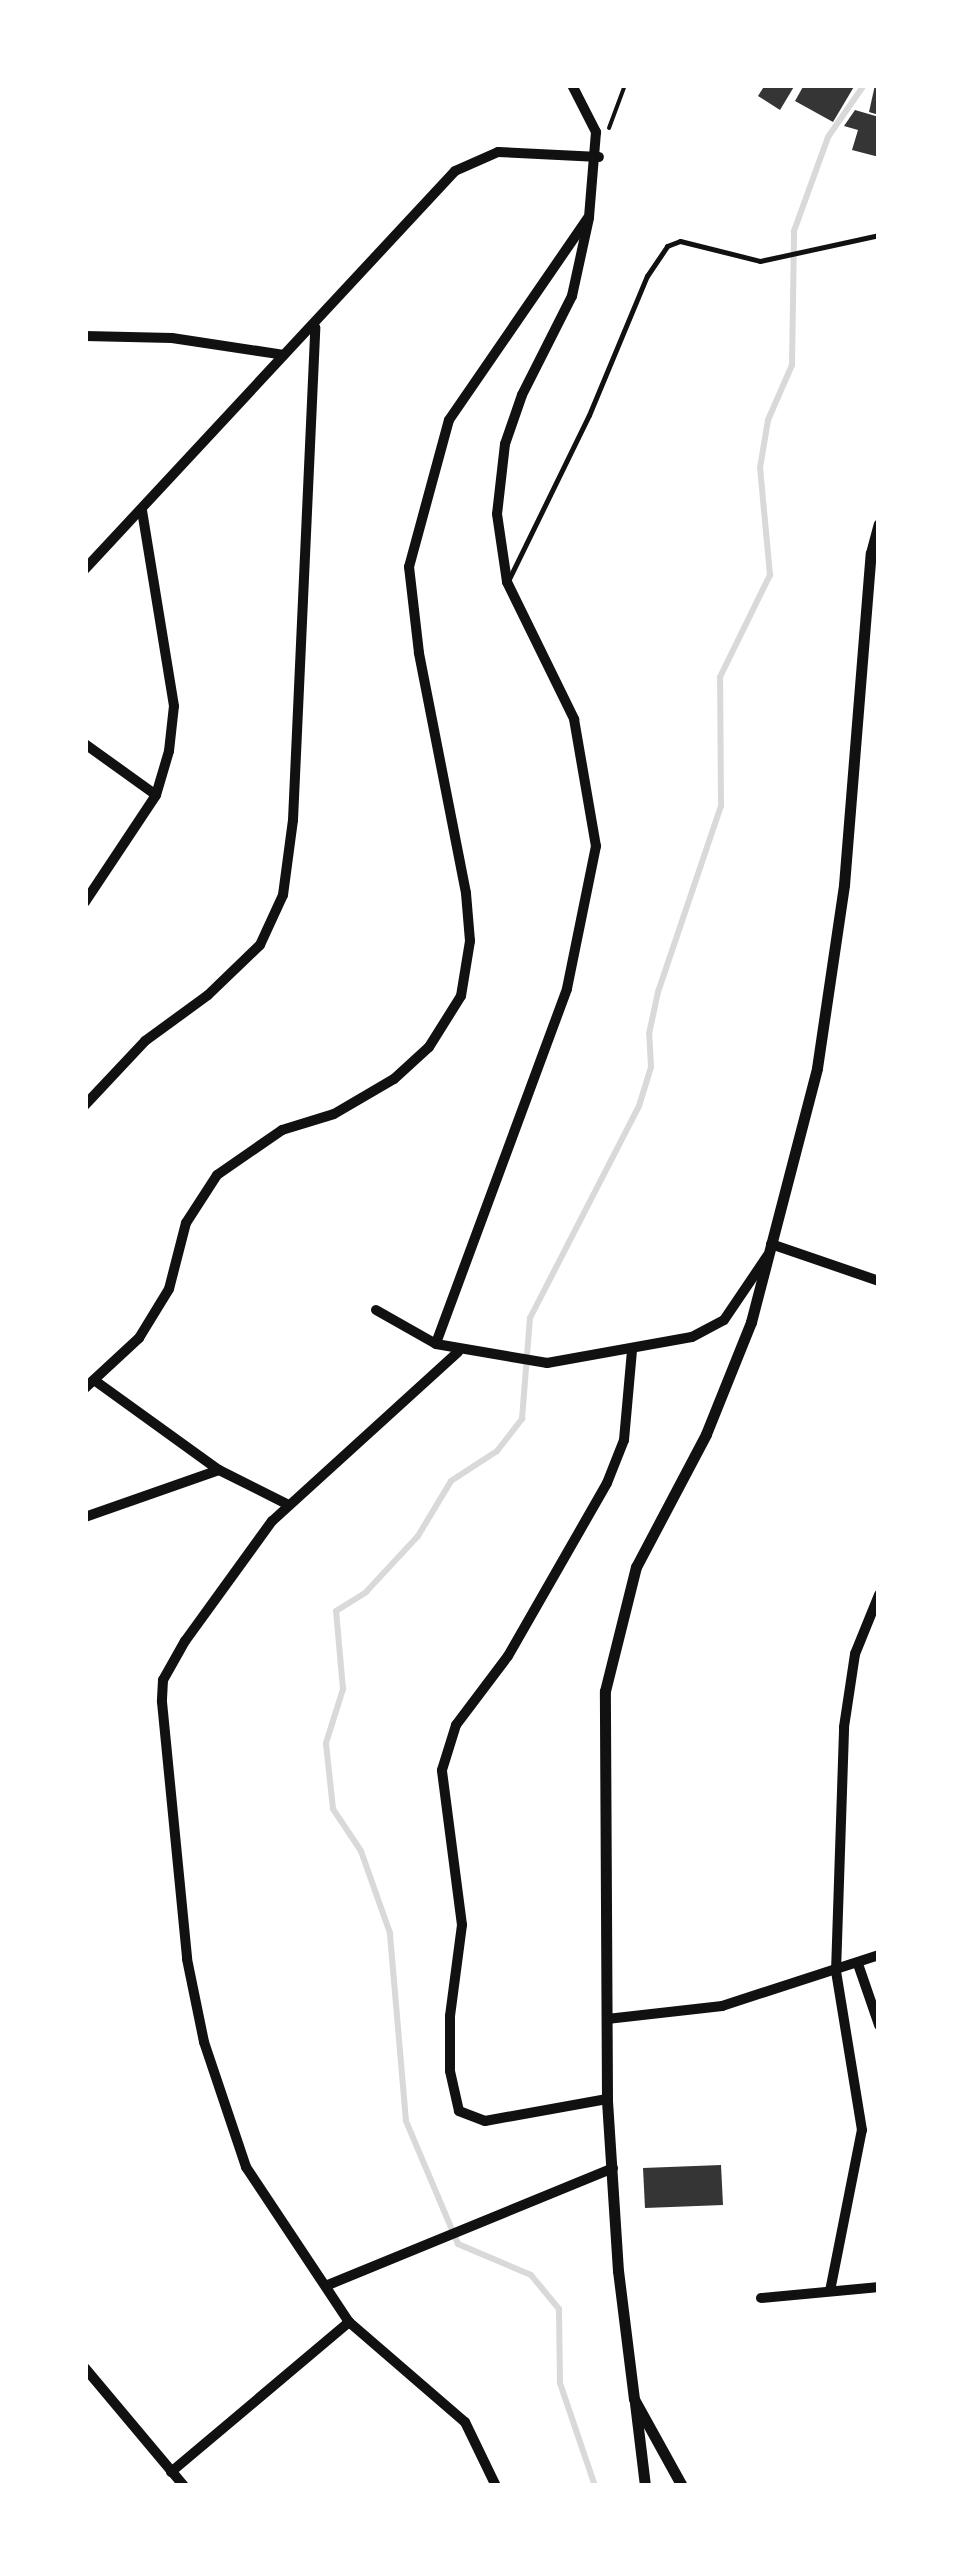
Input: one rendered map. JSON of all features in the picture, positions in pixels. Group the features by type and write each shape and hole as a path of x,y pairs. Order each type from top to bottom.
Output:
{"street":[{"path":"436,1344 567,990 596,846 574,719 507,582 497,514 505,444 522,394 572,296 599,156 596,132 572,85"},
{"path":"85,569 284,355 315,327 455,171 475,158 498,152 599,156"},
{"path":"288,1506 219,1470 90,1384 139,1338 169,1289 186,1223 217,1175 282,1130 334,1114 394,1080 428,1047 461,996 470,941 466,894 409,566 448,420 588,218"},
{"path":"85,1105 144,1041 208,995 260,944 283,895 293,820 315,327"},
{"path":"85,336 172,338 284,355"},
{"path":"85,902 156,795 174,706 142,510"},
{"path":"645,2486 607,2099 604,1728 614,1639 636,1567 727,1383 770,1249 828,1002 879,524"},
{"path":"85,744 156,795"},
{"path":"770,1249 879,1282"},
{"path":"376,1310 458,1352 547,1364 632,1350 713,1330 770,1249"},
{"path":"607,2099 485,2122 459,2110 450,2071 450,2016 462,1925 442,1770 456,1725 508,1656 607,1484 624,1440 632,1350"},
{"path":"458,1352 288,1506 245,1553 185,1641 164,1680 162,1702 177,1890 204,2042 246,2167 349,2322 465,2422 496,2486"},
{"path":"85,1517 219,1470"},
{"path":"830,2292 862,2130 836,1972 844,1727 855,1654 879,1595"},
{"path":"607,2019 722,2006 879,1955"},
{"path":"858,1964 879,2025"},
{"path":"328,2285 613,2168"},
{"path":"761,2298 879,2287"},
{"path":"171,2472 349,2322"},
{"path":"85,2368 184,2486"},
{"path":"634,2399 682,2486"}],"lane":[{"path":"507,582 658,256 680,241 760,261 879,236"}],"path":[{"path":"599,156 625,85"}],"building":[{"path":"765,85 795,85 780,110 758,96"},
{"path":"804,85 855,85 833,122 795,101"},
{"path":"875,85 879,85 879,115 869,112"},
{"path":"855,110 879,117 879,157 852,150 858,130 844,126"},
{"path":"721,2165 723,2205 645,2208 643,2168"}],"waterway":[{"path":"595,2486 560,2383 559,2309 531,2275 458,2244 406,2121 390,1933 361,1851 333,1809 326,1743 343,1689 336,1611 366,1592 418,1536 451,1481 497,1451 522,1419 530,1318 639,1106 651,1067 649,1034 658,992 721,806 720,677 770,575 760,468 768,420 792,365 794,231 828,137 864,85"}]}
